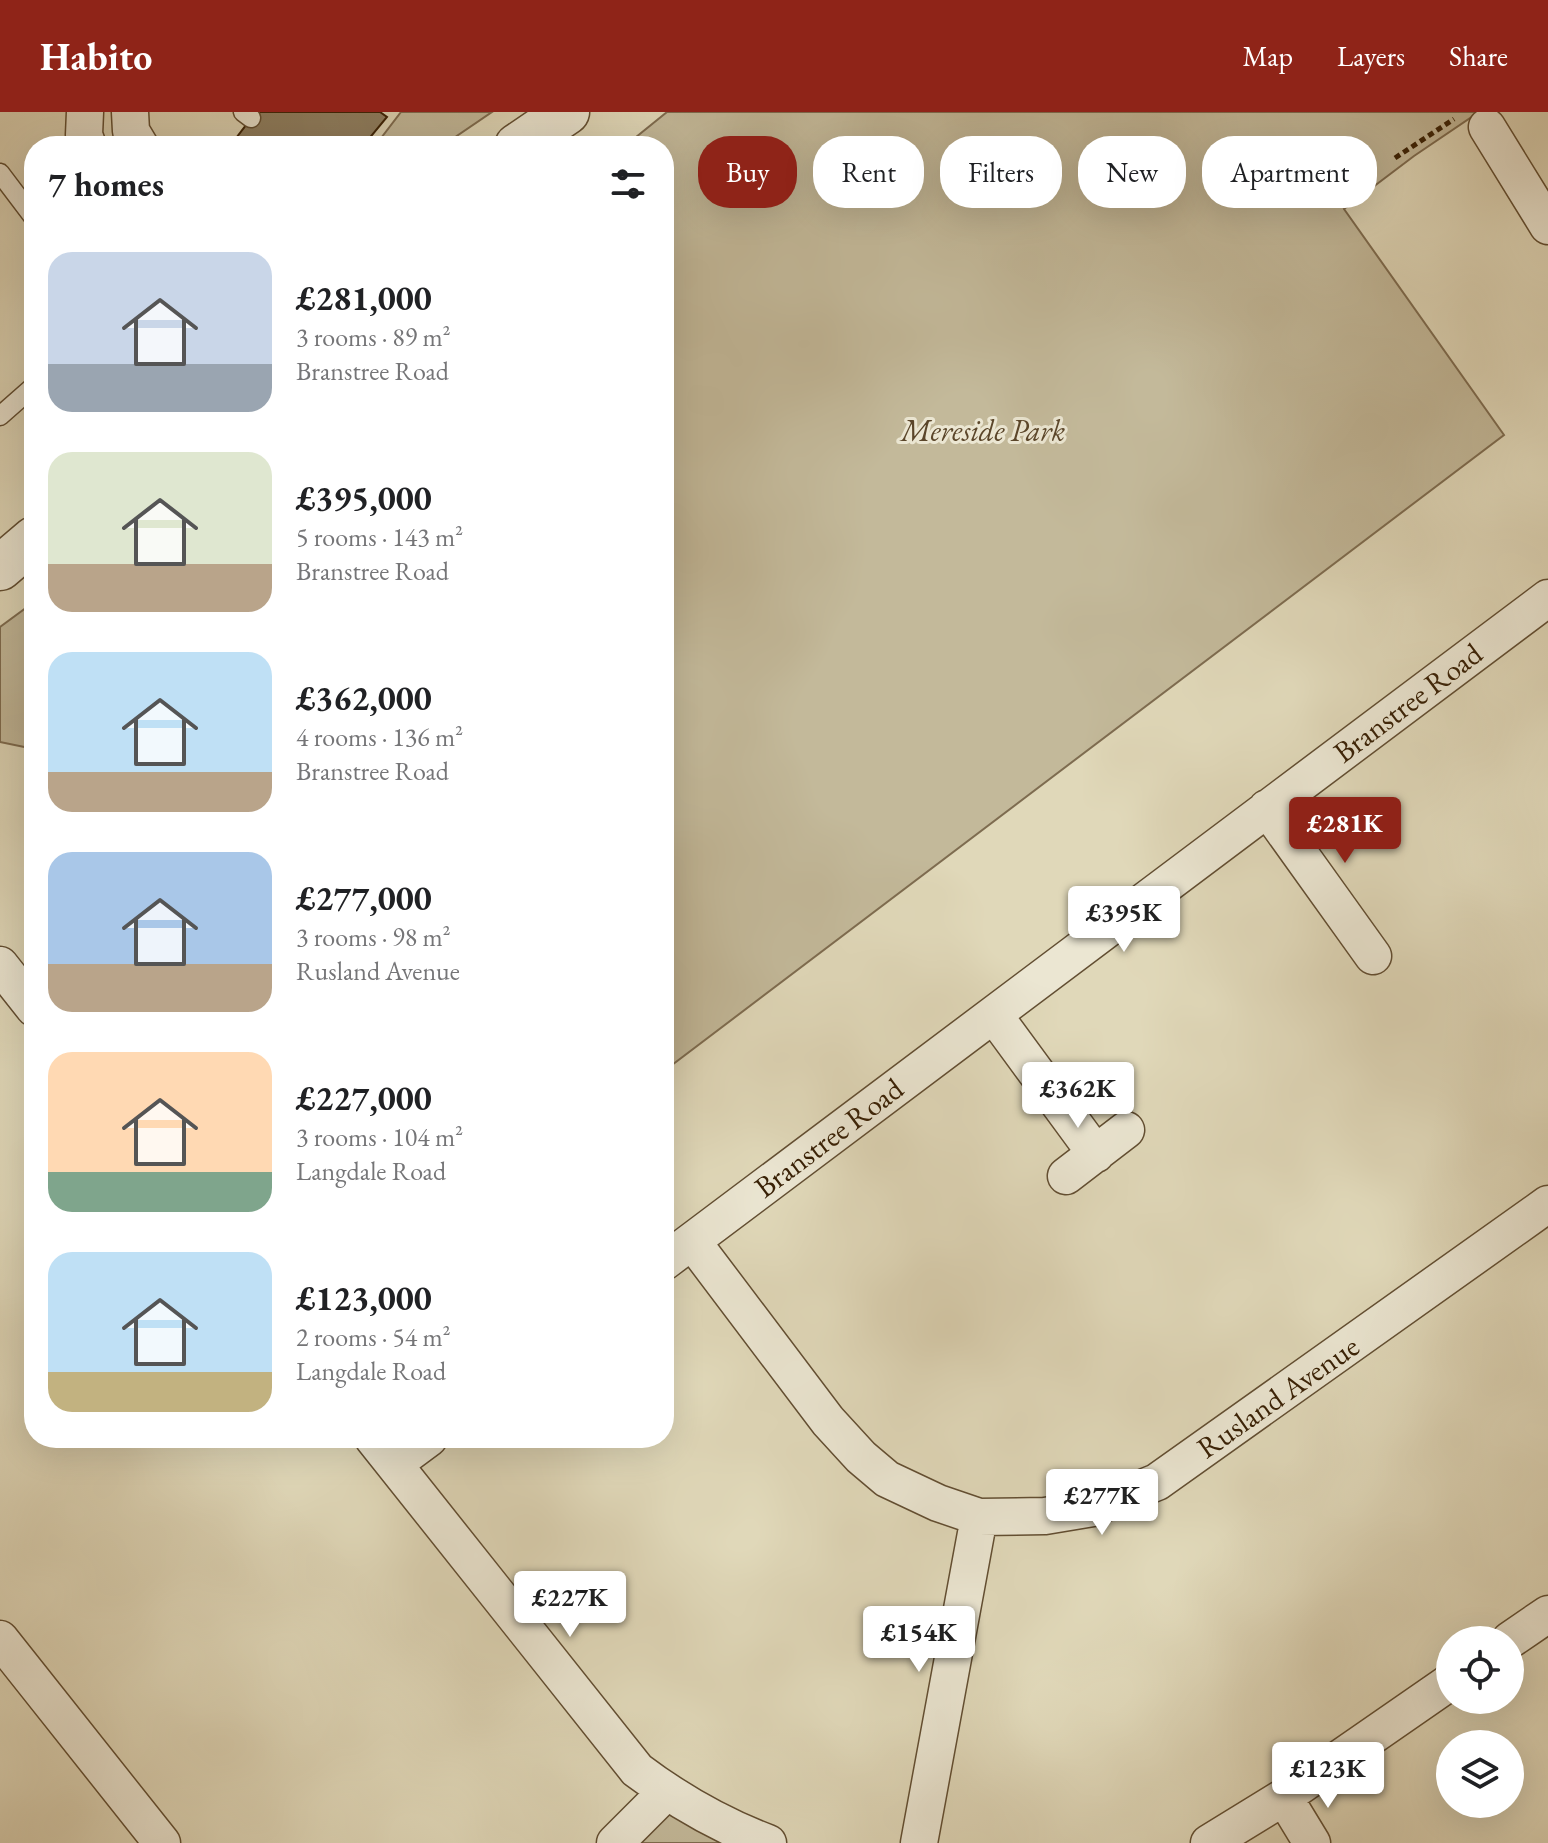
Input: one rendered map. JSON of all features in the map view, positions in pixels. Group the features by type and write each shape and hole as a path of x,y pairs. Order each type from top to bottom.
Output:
{"street":[{"path":"84,136 85,112"},
{"path":"532,136 567,112"},
{"path":"1476,119 1548,226"},
{"path":"0,568 24,548"},
{"name":"Branstree Road","path":"678,1252 1548,598"},
{"path":"1267,808 1373,956"},
{"path":"1,967 24,996"},
{"path":"994,1015 1096,1154"},
{"path":"1066,1176 1126,1130"},
{"name":"Rusland Avenue","path":"678,1252 861,1457 887,1479 938,1503 979,1517 1045,1516 1093,1508 1157,1482 1548,1204"},
{"path":"383,1451 637,1770 666,1792 725,1827 768,1843"},
{"path":"919,1843 979,1517"},
{"path":"1524,1630 1548,1614"},
{"path":"0,1639 162,1843"},
{"path":"1209,1843 1284,1797 1436,1692"},
{"path":"615,1843 666,1792"},
{"path":"1284,1797 1312,1843"}],"lane":[{"path":"0,173 24,205"},
{"path":"0,416 24,395"}],"path":[{"path":"1395,158 1476,119"}],"green space":[{"path":"401,112 492,112 457,136 383,136"},
{"name":"Mereside Park","path":"667,112 1479,112 1377,184 1377,136 1202,136 1202,208 1345,208 1504,435 674,1063 674,136 637,136"},
{"path":"24,609 24,747 0,742 0,627"},
{"path":"666,1792 768,1843 615,1843"}],"building":[{"path":"256,112 380,112 387,117 371,136 238,136"}]}
